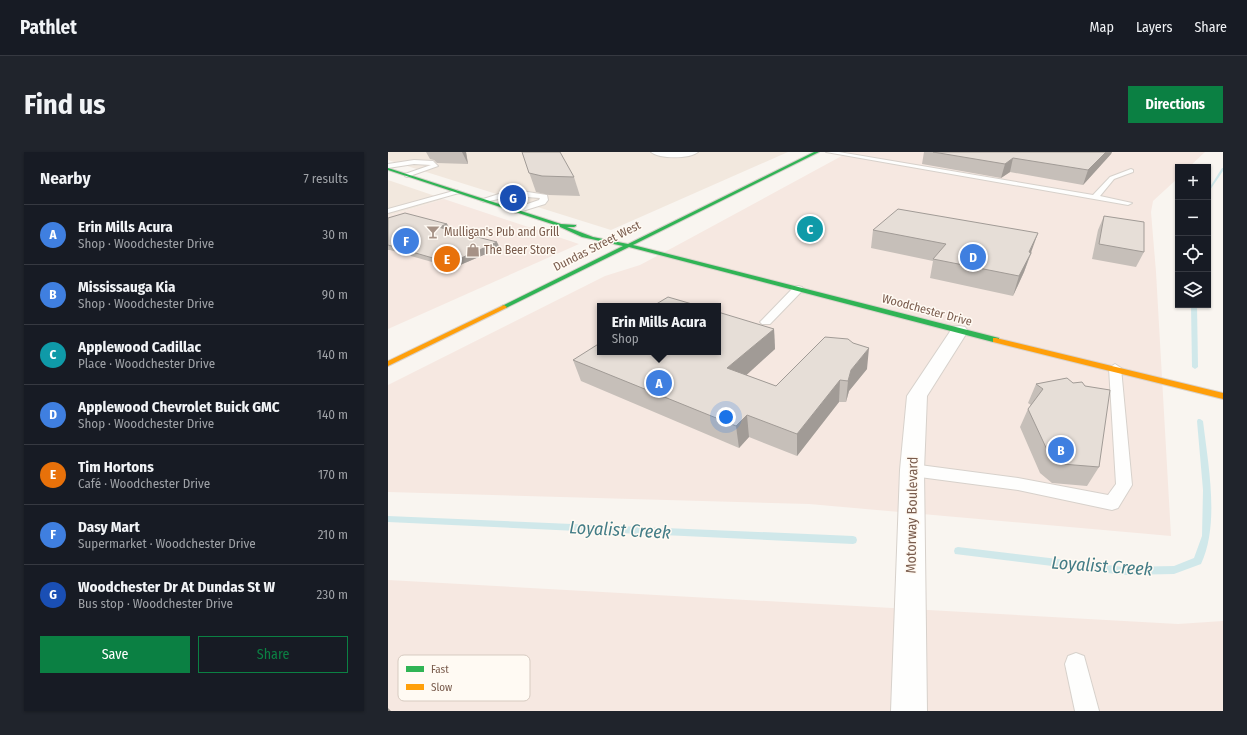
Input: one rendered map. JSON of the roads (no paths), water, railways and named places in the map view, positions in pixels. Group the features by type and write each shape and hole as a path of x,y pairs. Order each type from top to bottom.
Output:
{"street":[{"path":"654,152 672,155 694,152"},
{"name":"Dundas Street West","path":"388,364 626,245 817,152"},
{"name":"Woodchester Drive","path":"389,169 560,225 569,232 591,239 626,245 959,331 1115,368 1223,396"},
{"name":"Motorway Boulevard","path":"909,711 912,470 917,396 959,331"}],"lane":[{"path":"829,152 1128,203"},
{"path":"389,169 424,162 433,163 435,166 407,175"},
{"path":"1095,197 1112,178 1131,171"},
{"path":"388,211 458,192"},
{"path":"484,200 515,193 530,192 544,197 542,202 516,211"},
{"path":"766,322 798,289"},
{"path":"912,470 1018,484 1112,503 1124,485 1115,368"},
{"path":"1076,664 1087,711"}],"waterway":[{"name":"Loyalist Creek","path":"1211,187 1223,169"},
{"name":"Loyalist Creek","path":"1194,308 1195,367"},
{"name":"Loyalist Creek","path":"958,551 1124,571 1174,570 1198,561 1206,536 1207,490 1200,421"},
{"name":"Loyalist Creek","path":"388,519 853,540"}],"place":[{"name":"Woodchester Dr At Dundas St W","path":"513,198"},
{"name":"Applewood Cadillac","path":"810,229"},
{"name":"Mulligan's Pub and Grill","path":"433,232"},
{"name":"Dasy Mart","path":"406,241"},
{"name":"The Beer Store","path":"473,250"},
{"name":"Applewood Chevrolet Buick GMC","path":"973,257"},
{"name":"Tim Hortons","path":"447,259"},
{"name":"Erin Mills Acura","path":"659,383"},
{"name":"Mississauga Kia","path":"1061,450"}]}
